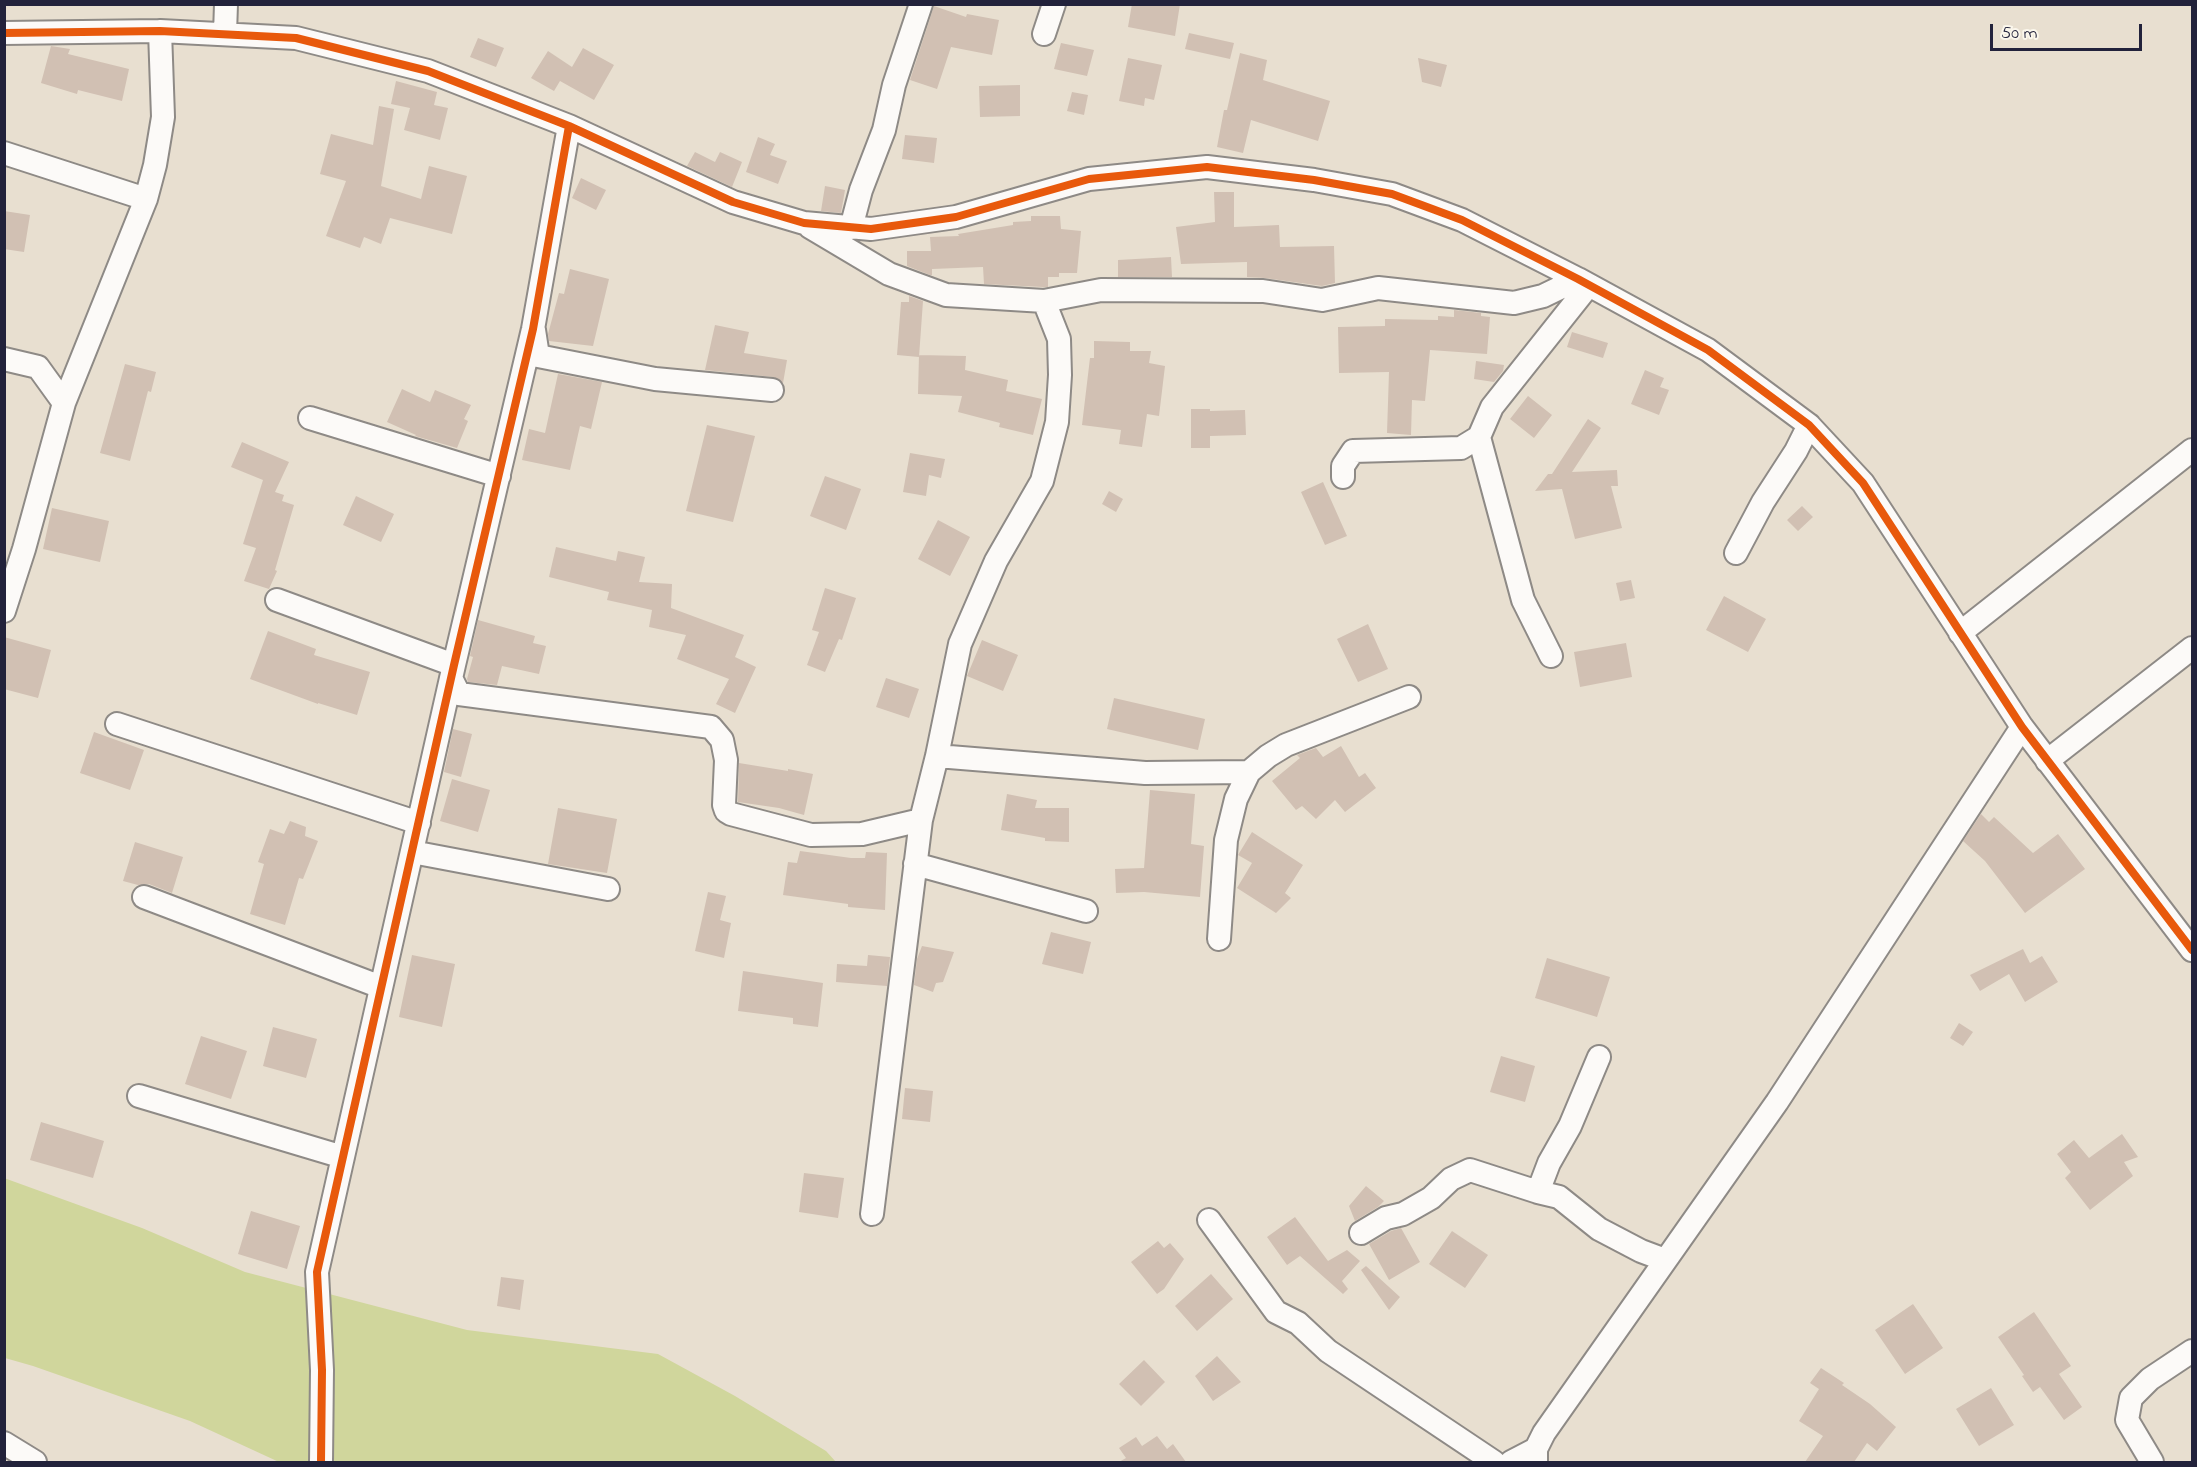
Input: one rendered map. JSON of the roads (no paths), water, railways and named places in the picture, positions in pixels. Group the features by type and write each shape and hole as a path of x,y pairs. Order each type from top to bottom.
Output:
{"street":[{"path":"225,34 226,4"},
{"path":"851,228 861,190 884,130 894,85 921,4"},
{"path":"1044,34 1054,4"},
{"path":"4,611 14,547 64,404 146,199 155,165 163,117 160,31"},
{"path":"4,33 160,31 296,38 429,71 569,126 733,202 804,223 871,229 956,217 1089,179 1207,167 1314,180 1392,194 1462,219 1584,282 1708,351 1809,425 1863,483 2022,727 2193,950"},
{"path":"321,1462 321,1370 317,1272 533,329 569,126"},
{"path":"4,153 146,199"},
{"path":"804,223 889,274 946,294 1044,301 1101,290 1263,291 1322,300 1378,288 1514,303 1584,282"},
{"path":"1343,477 1343,466 1353,451 1461,448 1479,437 1492,406 1584,282"},
{"path":"872,1214 921,820 960,644 996,561 1042,481 1057,422 1060,375 1059,339 1044,301"},
{"path":"533,329 538,356 655,379 772,390"},
{"path":"4,359 38,367 64,404"},
{"path":"310,418 499,476"},
{"path":"1736,553 1763,502 1796,451 1809,425"},
{"path":"1479,437 1523,600 1551,656"},
{"path":"1960,633 2193,450"},
{"path":"277,600 453,672"},
{"path":"2047,760 2193,648"},
{"path":"453,672 459,694 711,727 722,740 726,760 724,805 726,811 731,814 811,835 862,834 921,820"},
{"path":"1219,939 1226,840 1236,799 1249,772 1286,745 1409,697"},
{"path":"117,724 418,823"},
{"path":"1511,1462 1536,1456 1544,1433 1777,1102 2022,727"},
{"path":"937,756 1145,773 1249,772"},
{"path":"412,852 608,889"},
{"path":"915,864 1086,911"},
{"path":"144,897 381,987"},
{"path":"1538,1192 1549,1163 1570,1126 1599,1057"},
{"path":"139,1096 343,1157"},
{"path":"1361,1233 1386,1218 1403,1214 1431,1198 1450,1179 1470,1170 1559,1197 1599,1229 1641,1251 1665,1260"},
{"path":"1209,1220 1276,1312 1298,1323 1328,1351 1494,1462"},
{"path":"2152,1462 2127,1420 2131,1398 2150,1379 2193,1351"},
{"path":"4,1443 35,1462"}]}
